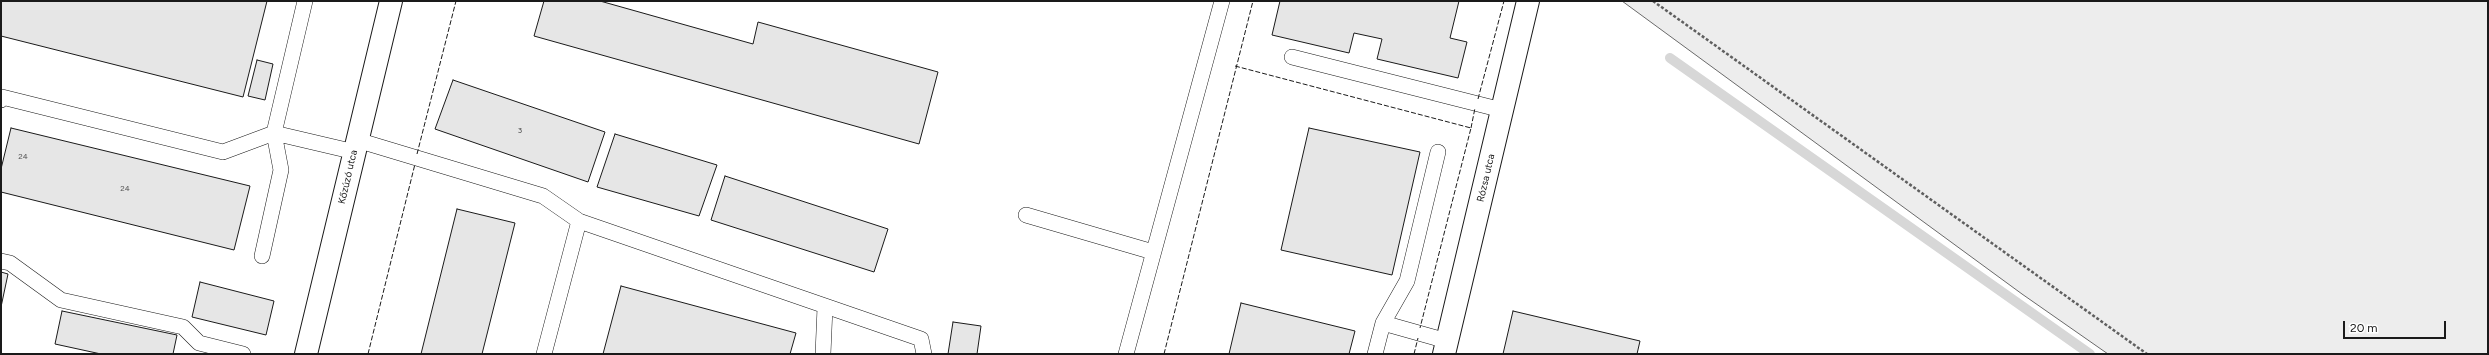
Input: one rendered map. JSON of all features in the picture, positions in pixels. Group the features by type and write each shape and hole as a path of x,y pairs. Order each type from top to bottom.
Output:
{"street":[{"name":"Kőzúzó utca","path":"306,354 391,1"},
{"name":"Rózsa utca","path":"1446,348 1528,1"}],"lane":[{"path":"262,256 281,170 274,133 305,1"},
{"path":"1126,354 1222,1"},
{"path":"1292,57 1502,110"},
{"path":"1,100 2,97 223,152 274,133 356,146 543,196 579,221 921,339 924,354"},
{"path":"1375,354 1383,323 1407,281 1438,152"},
{"path":"1026,215 1153,252"},
{"path":"544,354 579,221"},
{"path":"1,261 10,263 61,300 184,327 199,343 243,354"},
{"path":"823,354 825,307"},
{"path":"1383,323 1446,348"}],"path":[{"path":"1653,1 2147,354"}],"shaded area":[{"path":"1622,1 2488,1 2488,354 2108,354 2022,294"}],"building":[{"path":"1,1 267,1 243,97 1,36"},
{"path":"544,1 600,1 753,44 758,22 938,72 919,144 534,36"},
{"path":"1280,1 1459,1 1450,38 1467,42 1458,78 1377,59 1382,39 1354,33 1349,53 1272,35"},
{"path":"257,60 273,64 265,100 248,96"},
{"path":"453,80 605,132 588,182 435,129"},
{"path":"11,128 250,186 234,250 1,192 1,169"},
{"path":"1309,128 1420,152 1392,275 1281,250"},
{"path":"615,134 717,165 699,216 597,187"},
{"path":"725,176 888,229 874,272 711,220"},
{"path":"457,209 515,223 482,354 421,354"},
{"path":"1,272 8,274 1,307"},
{"path":"200,282 274,301 266,335 192,317"},
{"path":"621,286 796,333 790,354 603,354"},
{"path":"1241,303 1355,331 1349,354 1229,354"},
{"path":"62,311 177,335 173,354 101,354 55,344"},
{"path":"1513,311 1640,341 1637,354 1503,354"},
{"path":"953,322 981,326 977,354 948,354"}],"waterway":[{"path":"1670,58 2090,354"}],"fence":[{"path":"417,154 456,1"},
{"path":"1164,354 1253,1"},
{"path":"1478,99 1504,1"},
{"path":"1235,66 1471,128 1420,328"},
{"path":"1471,128 1475,108"},
{"path":"368,354 415,164"},
{"path":"1414,354 1418,338"}]}
